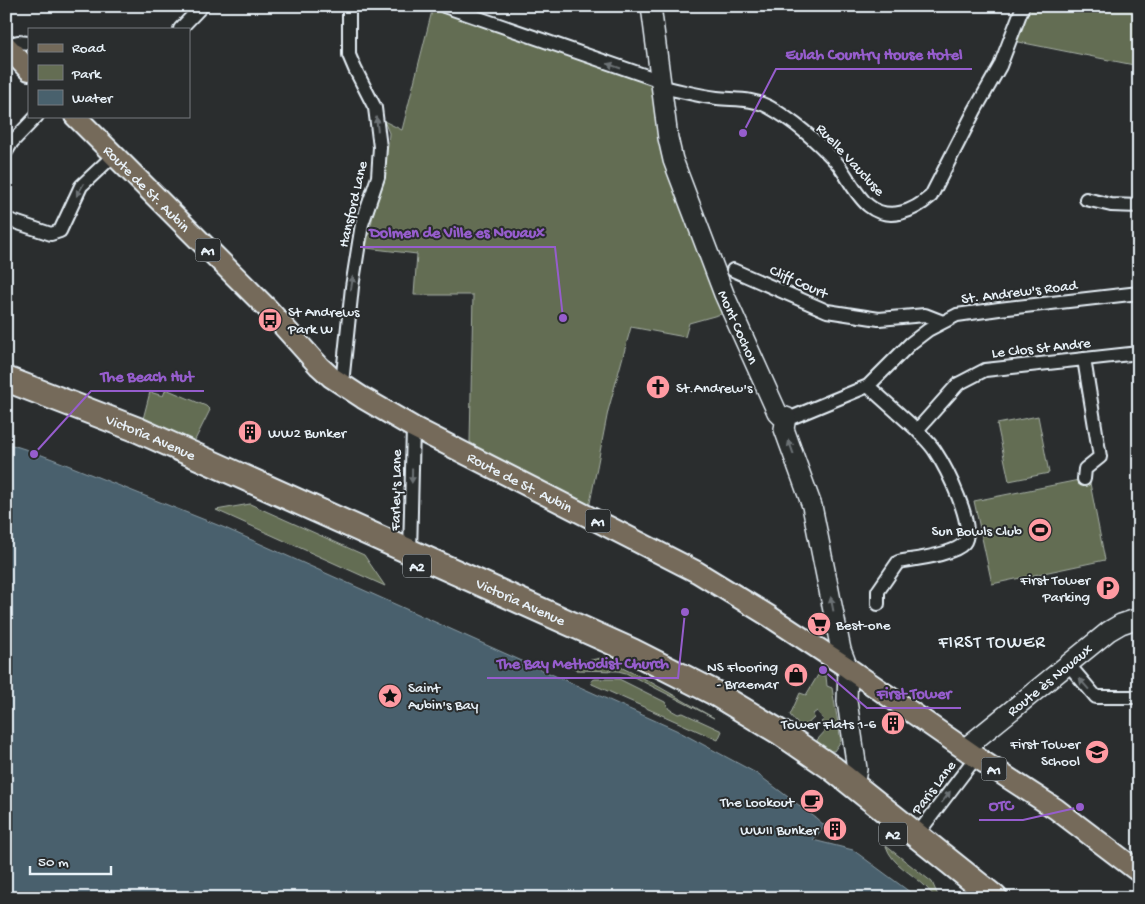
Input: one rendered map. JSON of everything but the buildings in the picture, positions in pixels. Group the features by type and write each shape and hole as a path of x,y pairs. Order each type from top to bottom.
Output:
{"highway":[{"name":"Victoria Avenue","path":"6,379 138,430 632,651 713,692 781,733 832,768 850,792 975,898"},
{"name":"Victoria Avenue","path":"6,394 123,436 204,470 630,661 709,702 850,792 916,836 995,898"}],"main road":[{"name":"Mont Cochon","path":"651,6 668,138 673,160 724,294 777,412 786,418"},
{"path":"6,46 28,69"},
{"name":"Route de St. Aubin","path":"77,118 267,308 320,366 342,384 413,427 698,572 848,668 970,753 1056,809 1139,872"},
{"path":"786,418 784,429 812,506 841,650 848,668 847,701 857,769 850,792"},
{"name":"Route ès Nouaux","path":"970,753 1068,664 1109,631 1120,624 1139,618"}],"street":[{"name":"Hansford Lane","path":"342,384 352,287 362,224 378,177 380,147 375,108 350,55 349,6"},
{"name":"Ruelle Vaucluse","path":"447,7 661,84 716,98 759,102 771,108 809,135 832,158 868,205 888,214 905,212 920,206 931,196 1000,66 1023,6"},
{"path":"181,28 198,10"},
{"path":"6,46 18,42 28,43"},
{"path":"6,152 12,142 35,118"},
{"path":"6,219 51,234 60,231 81,186 114,155"},
{"path":"1086,199 1111,205 1139,206"},
{"name":"Cliff Court","path":"733,270 827,311 879,319 925,315 943,322"},
{"name":"St. Andrew's Road","path":"786,418 793,417 868,386 928,330 957,315 1139,293"},
{"name":"Le Clos St Andre","path":"917,430 958,384 985,370 1139,354"},
{"path":"1084,359 1100,457 1085,470 1084,479"},
{"path":"868,386 917,430 934,450 958,495 967,534 964,542 956,550 898,562 878,591 878,604"},
{"name":"Farley's Lane","path":"410,553 413,427"},
{"path":"1068,664 1096,697 1139,697"},
{"name":"Paris Lane","path":"916,836 970,753"}],"green space":[{"path":"1027,6 1139,6 1139,66 1014,41"},
{"name":"St.Andrew's","path":"433,7 655,84 725,313 689,323 685,337 631,327 608,411 589,508 501,463 470,442 473,295 414,295 417,254 366,248 388,146 389,133 384,121 402,130"},
{"path":"166,389 206,406 210,410 193,444 142,423 150,392 163,396"},
{"path":"1038,416 1049,473 1009,481 997,424"},
{"name":"Sun Bowls Club","path":"1089,478 1105,560 992,584 974,501"},
{"path":"250,504 364,555 385,586 216,510"},
{"path":"602,658 647,680 714,718 626,673 618,671 577,670 567,664"},
{"path":"818,675 826,676 827,686 832,688 841,741 834,751 826,751 817,744 817,740 827,729 821,722 824,720 817,711 813,714 814,718 802,729 790,715 800,693 806,695"},
{"path":"595,679 619,679 665,702 669,709 678,714 683,713 722,731 718,740 592,684 591,681"},
{"path":"886,846 932,882 939,898 936,898 920,881 898,864"}],"water":[{"name":"Saint Aubin's Bay","path":"6,443 31,451 30,455 37,458 39,454 225,528 676,730 756,773 816,818 825,826 813,840 853,850 918,898 6,898"}],"place":[{"name":"Eulah Country House Hotel","path":"743,133"},
{"name":"Dolmen de Ville es Nouaux","path":"563,318"},
{"name":"St Andrews Park W","path":"270,320"},
{"name":"St.Andrew's","path":"658,387"},
{"name":"WW2 Bunker","path":"250,432"},
{"name":"The Beach Hut","path":"34,454"},
{"name":"Sun Bowls Club","path":"1040,530"},
{"name":"First Tower Parking","path":"1108,588"},
{"name":"The Bay Methodist Church","path":"685,612"},
{"name":"Best-one","path":"819,624"},
{"name":"First Tower","path":"823,670"},
{"name":"NS Flooring - Braemar","path":"796,675"},
{"name":"Saint Aubin's Bay","path":"390,696"},
{"name":"Tower Flats 1-6","path":"893,723"},
{"name":"First Tower School","path":"1097,752"},
{"name":"The Lookout","path":"812,801"},
{"name":"OTC","path":"1080,807"},
{"name":"WWII Bunker","path":"835,829"}],"district":[{"name":"FIRST TOWER","path":"992,641"}]}
